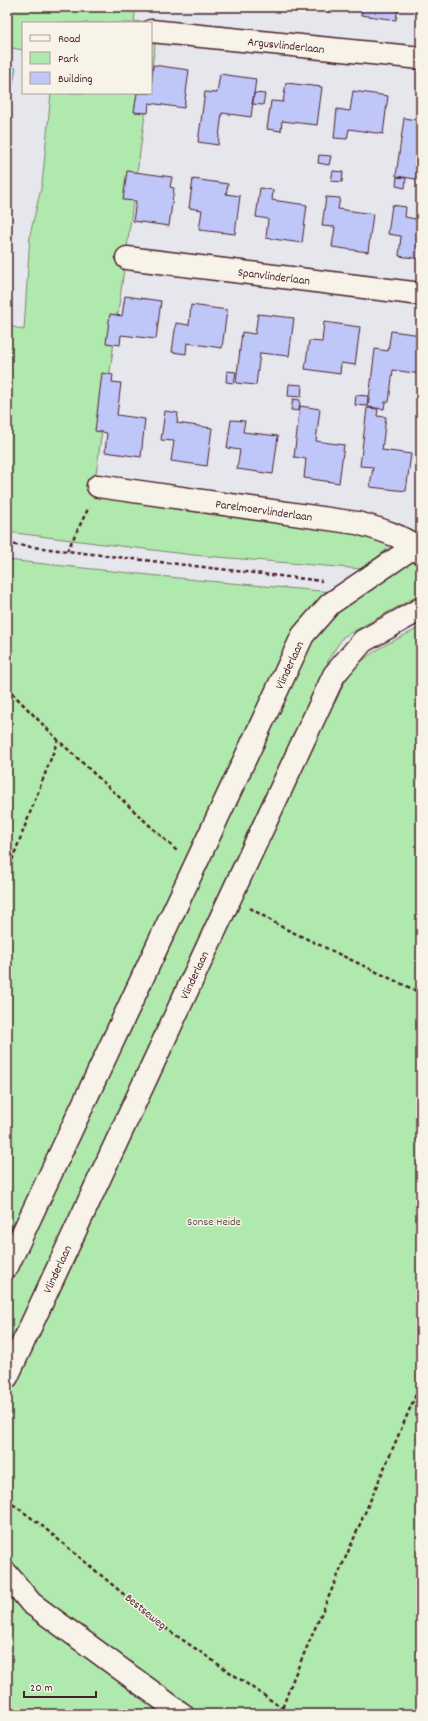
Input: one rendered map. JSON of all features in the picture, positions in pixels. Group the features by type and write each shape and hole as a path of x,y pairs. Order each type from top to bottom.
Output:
{"street":[{"name":"Argusvlinderlaan","path":"152,31 421,58"},
{"name":"Spanvlinderlaan","path":"127,258 421,294"},
{"name":"Parelmoervlinderlaan","path":"98,486 357,523 378,528 419,547"},
{"name":"Vlinderlaan","path":"7,1267 303,635 330,604 419,547"},
{"name":"Vlinderlaan","path":"7,1377 334,675 363,641 421,609"},
{"path":"7,1574 31,1603"},
{"path":"7,1593 31,1603 182,1714"}],"path":[{"path":"67,551 98,486"},
{"path":"7,544 358,585"},
{"path":"7,873 58,740"},
{"path":"280,1714 294,1677 421,1383"},
{"name":"Bestseweg","path":"7,1500 41,1525 158,1622 291,1714"}],"green space":[{"path":"7,7 136,7 134,21 142,22 22,22 22,50 7,47"},
{"path":"152,23 158,24 152,67"},
{"path":"51,94 148,94 93,496 367,519 388,531 391,546 362,569 193,555 7,532 7,325 24,330 30,235 42,184"},
{"name":"Sonse Heide","path":"413,557 421,569 421,594 343,637 331,655 312,696 335,703 346,680 361,662 379,649 421,627 421,1714 7,1714 7,560 197,580 332,592 309,612 292,637 312,641 324,621"}],"water":[{"path":"7,66 16,68 11,96 7,95"}],"building":[{"path":"295,7 330,7 330,12"},
{"path":"362,7 398,7 396,20 361,15"},
{"path":"153,65 189,70 184,108 149,103 148,113 134,112 137,94 152,94"},
{"path":"220,74 256,79 251,117 222,113 218,145 198,142 205,92 217,93"},
{"path":"286,83 322,87 317,125 282,121 281,131 267,129 271,101 283,102"},
{"path":"353,91 388,96 383,134 349,129 347,139 334,138 337,109 350,111"},
{"path":"254,93 265,94 263,105 252,104"},
{"path":"419,100 421,100 421,152 416,179 396,176 404,118 416,120"},
{"path":"319,155 331,156 329,165 318,163"},
{"path":"127,171 172,177 170,187 174,188 169,226 133,221 136,201 123,200"},
{"path":"333,171 343,172 342,182 331,181"},
{"path":"397,177 406,178 405,188 396,186"},
{"path":"193,179 228,184 226,194 240,196 235,234 199,230 202,210 189,208"},
{"path":"260,188 273,190 272,200 307,205 302,243 266,238 268,219 256,217"},
{"path":"326,197 340,198 338,209 373,214 368,252 332,247 335,227 322,226"},
{"path":"392,205 406,207 405,217 421,220 421,259 399,256 401,236 388,234"},
{"path":"125,296 161,301 156,339 121,335 120,345 106,343 110,314 122,316"},
{"path":"191,305 227,310 222,348 187,343 186,354 172,352 176,323 189,325"},
{"path":"258,314 294,318 289,356 260,353 256,385 236,383 242,332 255,334"},
{"path":"324,322 360,327 355,365 341,363 340,374 305,369 309,341 322,342"},
{"path":"391,331 421,335 421,374 393,370 389,402 385,402 384,409 368,407 375,349 388,351"},
{"path":"227,371 236,372 234,383 226,382"},
{"path":"102,373 113,375 112,382 121,383 117,415 145,419 141,457 105,452 107,433 95,431"},
{"path":"289,384 302,385 301,397 288,396"},
{"path":"356,395 368,396 367,406 355,405"},
{"path":"293,399 300,400 299,411 291,410"},
{"path":"300,406 320,409 316,441 344,445 339,483 304,478 306,459 294,457"},
{"path":"367,408 378,409 377,416 386,417 382,450 411,454 406,491 370,487 373,467 360,466"},
{"path":"165,411 178,413 177,423 212,428 207,466 171,461 174,441 161,440"},
{"path":"231,420 245,421 243,432 278,436 273,474 237,469 240,450 227,448"}]}
